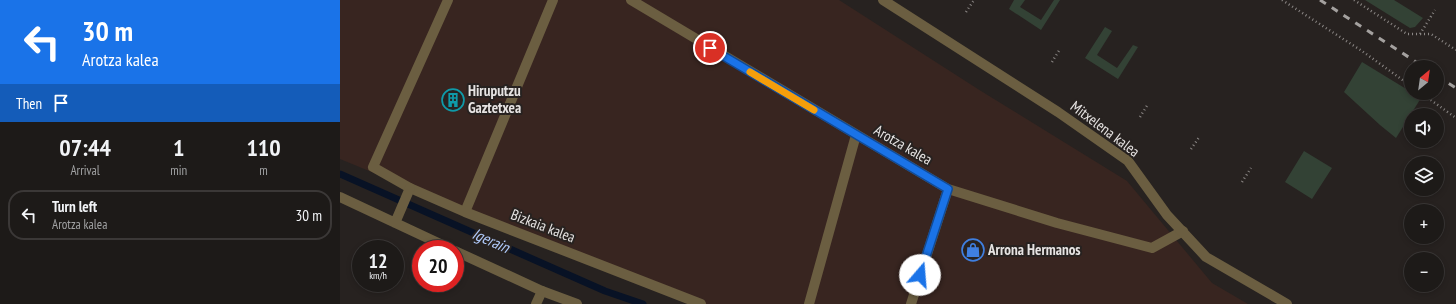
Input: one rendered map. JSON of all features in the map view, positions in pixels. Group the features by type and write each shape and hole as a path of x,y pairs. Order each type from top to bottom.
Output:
{"street":[{"name":"Bizkaia kalea","path":"448,0 373,167 410,188 465,212 701,304"},
{"path":"465,212 553,0"},
{"name":"Arotza kalea","path":"630,0 948,189 1057,223 1152,248 1183,231"},
{"name":"Mitxelena kalea","path":"883,0 1058,112 1128,161 1167,215 1206,257 1287,304"},
{"path":"809,304 856,135"},
{"path":"395,223 410,188"},
{"path":"911,304 948,189"},
{"path":"340,197 432,240"},
{"path":"464,255 542,291 557,301 577,304"},
{"path":"536,304 542,291"}],"path":[{"path":"966,12 974,0"},
{"path":"1282,0 1362,51 1404,81"},
{"path":"1354,0 1408,34 1431,34 1456,50"},
{"path":"1420,34 1435,10"},
{"path":"1052,62 1060,49"},
{"path":"1431,100 1456,118"},
{"path":"1140,117 1148,104"},
{"path":"1191,149 1200,136"},
{"path":"1242,182 1251,168"}],"shaded area":[{"path":"340,0 839,0 981,91 1127,181 1212,283 1248,304 693,304 340,159"}],"green space":[{"path":"1014,0 1025,0 1020,7 1041,20 1054,0 1060,0 1041,30 1009,9"},
{"path":"1365,0 1394,0 1423,18 1415,27 1410,28"},
{"path":"1105,27 1112,31 1097,55 1117,68 1133,45 1138,47 1118,79 1085,58"},
{"path":"1362,62 1404,88 1404,100 1420,100 1415,108 1404,108 1404,125 1396,138 1344,92"},
{"path":"1304,151 1332,168 1312,199 1285,182"}],"waterway":[{"name":"Igerain","path":"340,174 605,291 643,304"}],"railway":[{"path":"1320,0 1413,60"},
{"path":"1444,80 1456,88"}],"slow traffic":[{"path":"750,72 814,110"}],"place":[{"name":"Hiruputzu Gaztetxea","path":"453,100"},
{"name":"Arrona Hermanos","path":"973,250"}],"route":[{"path":"710,48 948,189 920,275"}]}
